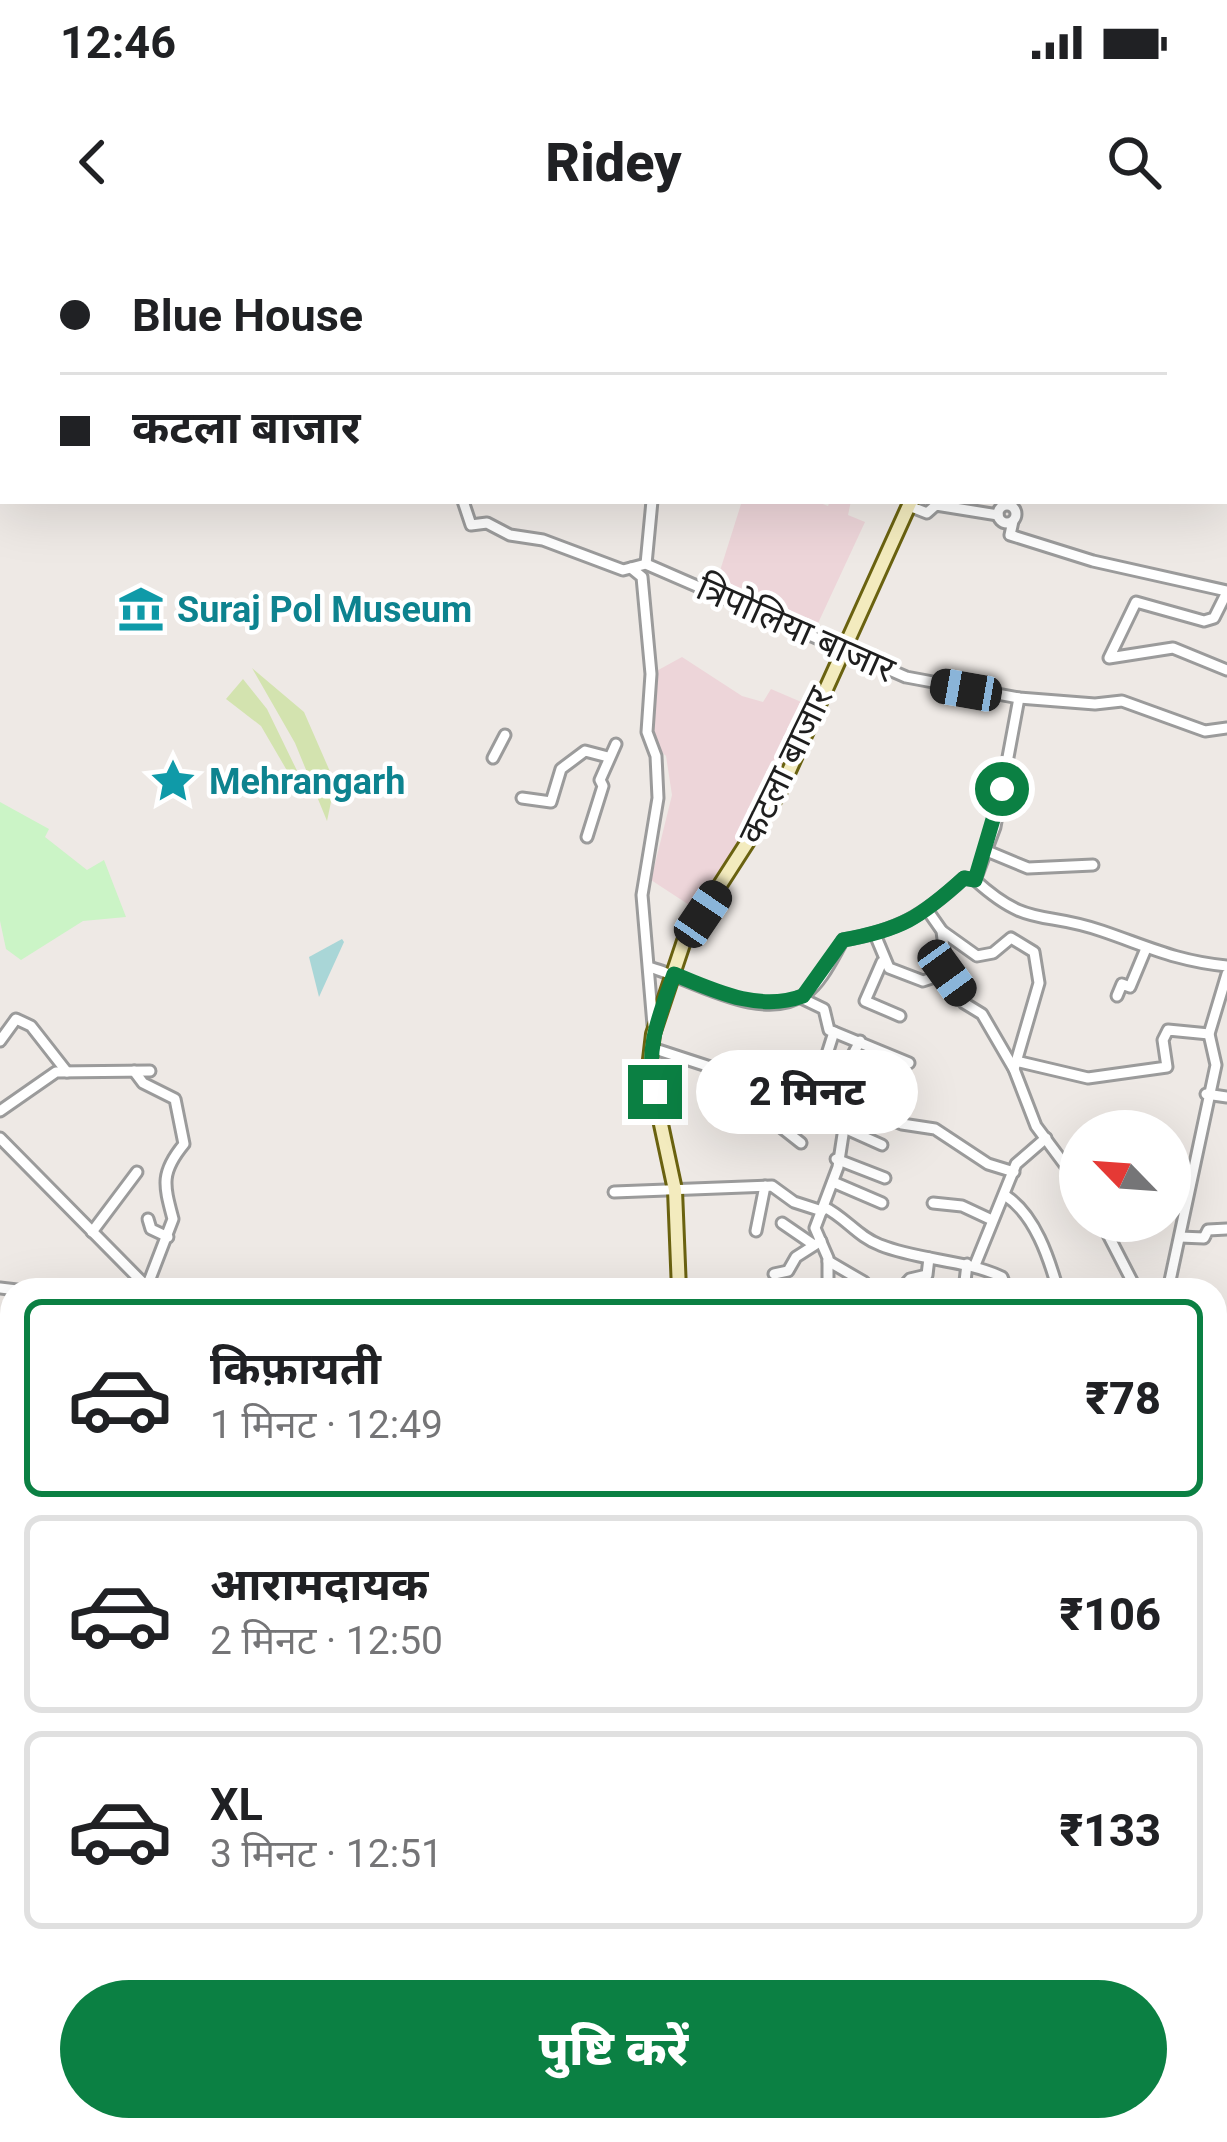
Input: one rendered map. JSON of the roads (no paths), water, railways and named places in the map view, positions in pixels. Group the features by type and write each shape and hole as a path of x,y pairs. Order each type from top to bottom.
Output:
{"street":[{"path":"464,504 471,525 487,523 598,565 632,568 646,564 652,504"},
{"path":"910,504 927,513 936,505 998,515 1010,505 1016,512 1010,535 1066,554 1227,591 1214,618 1204,621 1136,602 1109,658 1173,648 1227,670"},
{"name":"कटला बाजार","path":"679,1278 675,1190 649,1068 653,1041 684,941 778,793 910,504"},
{"name":"त्रिपोलिया बाजार","path":"646,564 929,684 1019,698 1095,704 1122,701 1205,731 1227,728"},
{"path":"632,568 643,577 647,600 652,674 647,733 656,756 658,798 643,877 653,1041 747,1079"},
{"path":"975,880 987,851 1019,698"},
{"path":"493,758 506,736"},
{"path":"587,837 616,743"},
{"path":"521,798 550,802 566,763 585,751 608,757"},
{"path":"987,851 1028,868 1093,865"},
{"path":"799,997 811,989 843,940 876,937 928,911 964,878 975,880 1027,917 1096,928 1173,966 1227,970 1209,1034 1216,1065 1191,1174"},
{"path":"928,911 942,931 977,956 993,953 1009,938 1034,952 1040,974 1017,1066"},
{"path":"1023,942 1027,917"},
{"path":"942,931 947,973 964,1003 982,1013 1017,1066 1046,1138 1059,1156"},
{"path":"876,937 882,962 865,1001 900,1016"},
{"path":"1117,996 1122,984 1130,988 1145,951"},
{"path":"882,962 923,981 947,973"},
{"path":"652,968 739,998 799,997 824,1009 825,1025 834,1032 910,1063"},
{"path":"0,1041 16,1019 28,1024 67,1072"},
{"path":"1017,1066 1088,1078 1117,1075 1167,1066 1163,1040 1168,1030 1209,1034"},
{"path":"821,1073 834,1032"},
{"path":"838,1083 860,1041"},
{"path":"747,1079 763,1059 821,1073 838,1083 857,1106 902,1124 935,1129 988,1164 1014,1172"},
{"path":"134,1071 143,1083 175,1099 183,1132 184,1144 167,1164 161,1186 173,1219 152,1278"},
{"path":"0,1111 55,1073 150,1071"},
{"path":"747,1079 754,1106 801,1143"},
{"path":"1206,1094 1227,1097"},
{"path":"828,1278 828,1261 815,1228 833,1182 844,1128 857,1106"},
{"path":"844,1128 882,1145"},
{"path":"0,1138 140,1278"},
{"path":"967,1278 1014,1172 1046,1138"},
{"path":"836,1160 885,1178"},
{"path":"92,1232 137,1172"},
{"path":"833,1182 882,1203"},
{"path":"756,1231 765,1186"},
{"path":"614,1192 780,1187 794,1202 823,1209 871,1241 971,1264 1002,1278"},
{"path":"1006,1196 1020,1205 1041,1240 1054,1278"},
{"path":"933,1203 962,1206 992,1220"},
{"path":"148,1219 151,1228 168,1237"},
{"path":"782,1223 818,1243"},
{"path":"1191,1235 1204,1238 1208,1230 1227,1229"},
{"path":"1112,1242 1130,1278"},
{"path":"1170,1278 1178,1242"},
{"path":"775,1274 788,1271 796,1257 818,1243"},
{"path":"783,1251 796,1257"},
{"path":"913,1278 927,1274 929,1258"},
{"path":"828,1261 857,1278"}],"water":[{"path":"344,942 319,997 309,957"}],"place":[{"name":"Suraj Pol Museum","path":"141,609"},
{"name":"Mehrangarh","path":"173,781"}]}
